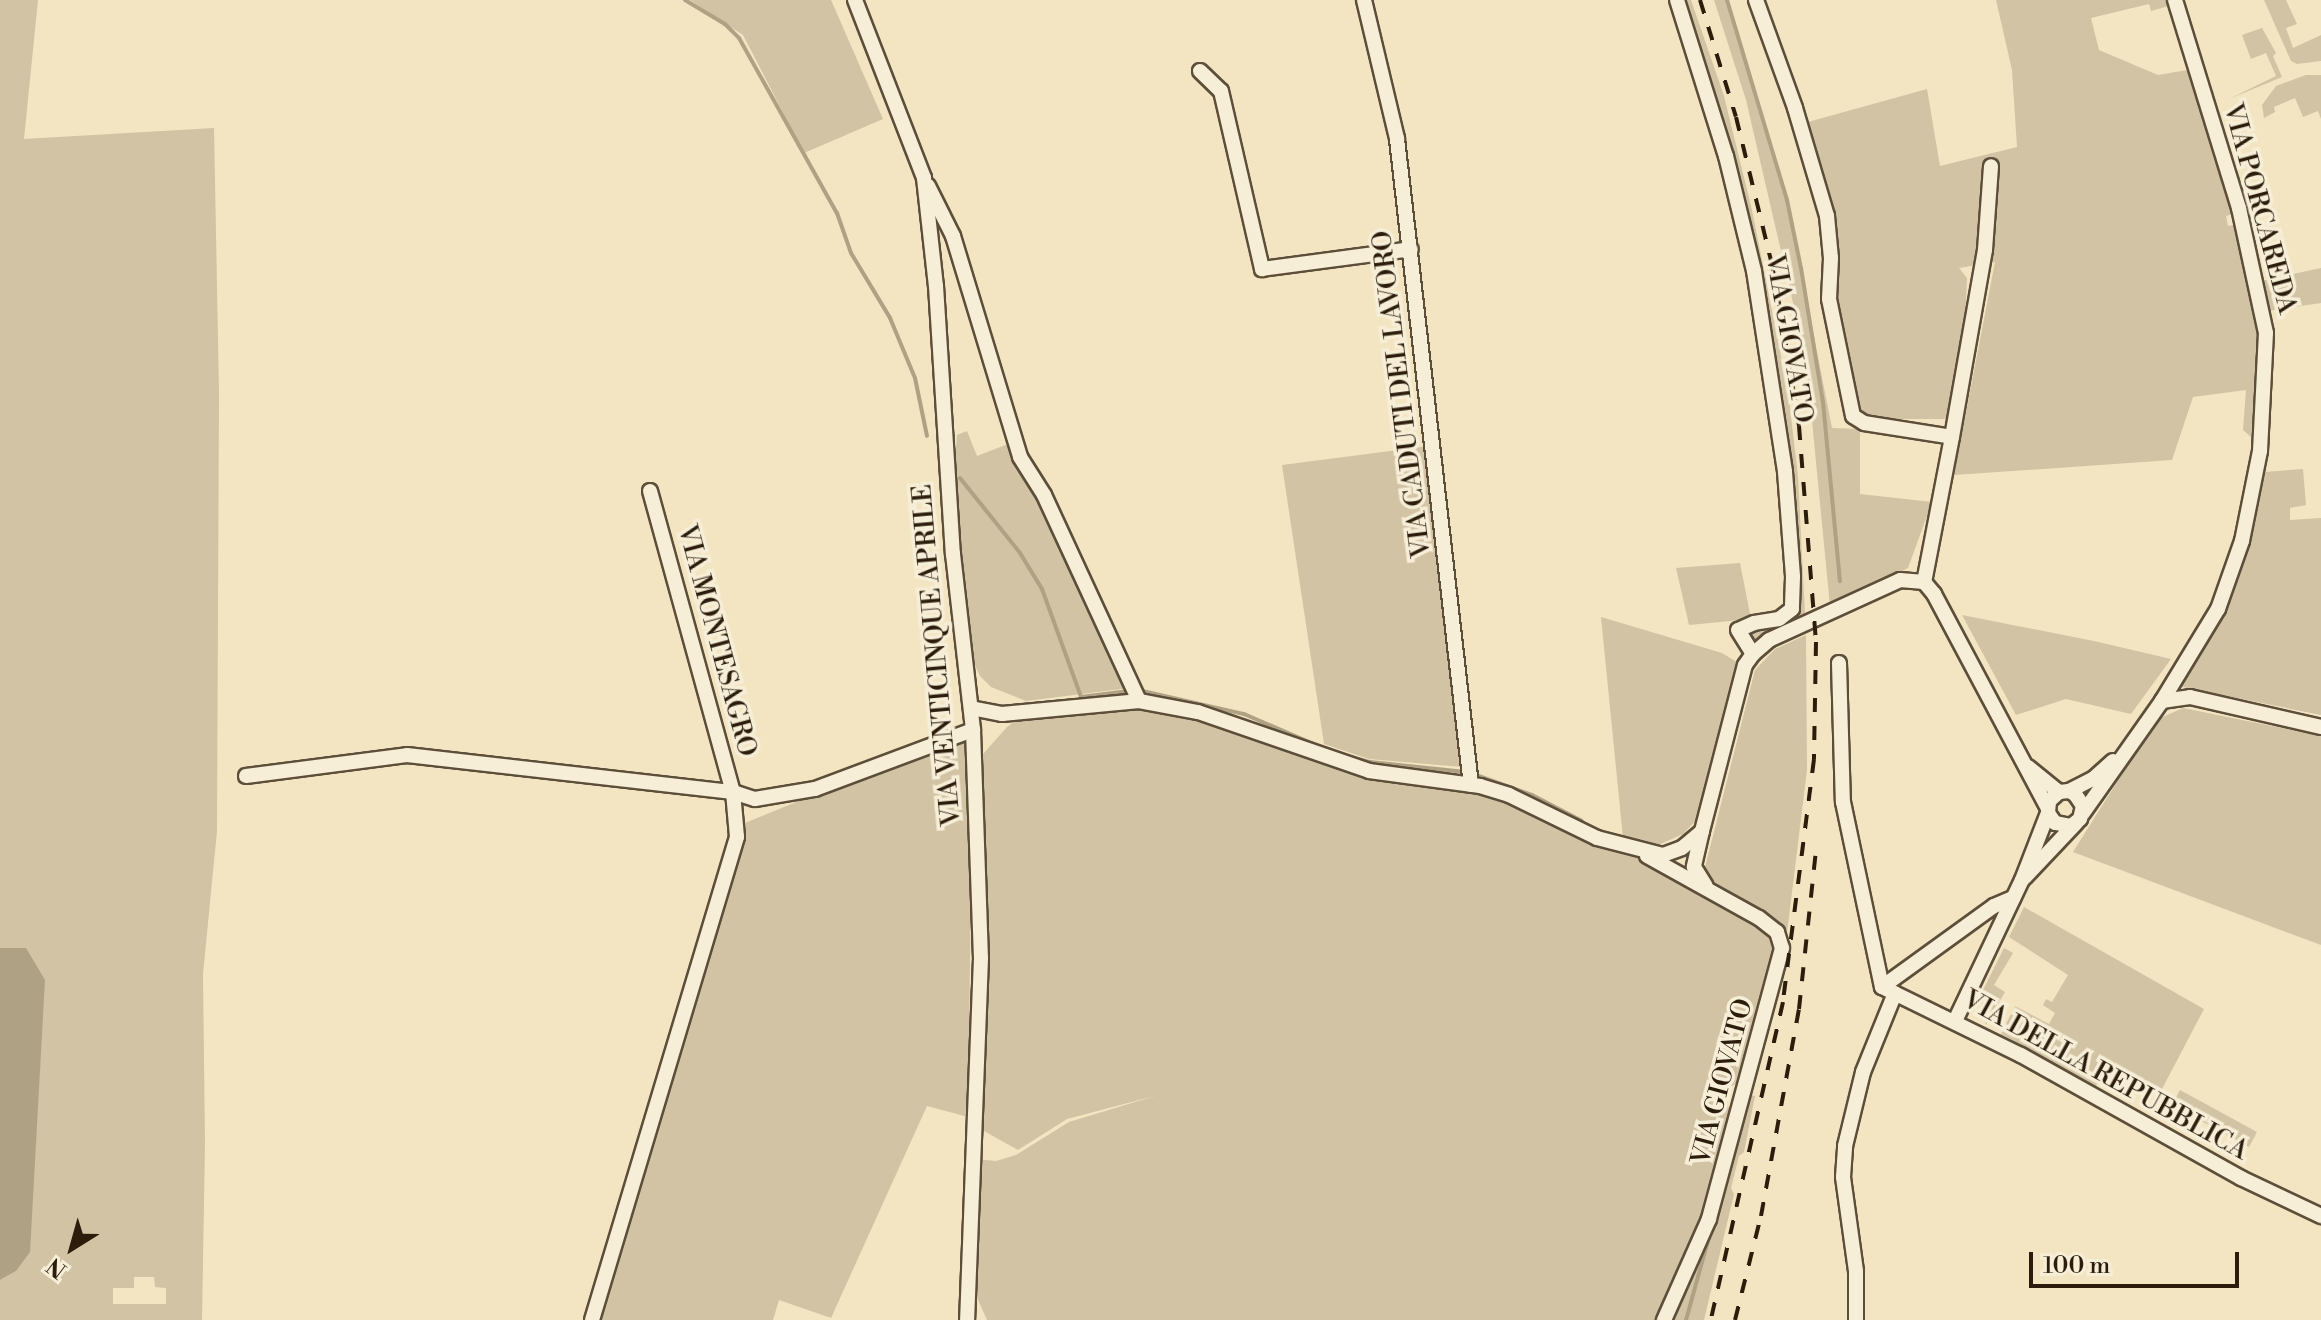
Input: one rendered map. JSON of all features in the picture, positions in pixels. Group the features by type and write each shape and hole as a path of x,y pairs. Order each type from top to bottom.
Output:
{"street":[{"name":"VIA VENTICINQUE APRILE","path":"855,0 924,178 936,286 953,554 973,730 981,958 967,1320"},
{"name":"VIA CADUTI DEL LAVORO","path":"1364,0 1397,139 1470,776"},
{"name":"VIA GIOVATO","path":"1677,0 1726,156 1750,255 1766,334 1785,472 1793,577 1792,609 1779,619 1754,623 1738,630 1753,654"},
{"path":"1756,0 1787,84 1827,216 1831,258 1829,299 1853,416 1864,423 1952,437"},
{"name":"VIA PORCAREDA","path":"2126,750 2162,701 2218,609 2242,541 2260,451 2266,333 2245,229 2175,0"},
{"path":"1200,71 1221,91 1262,269 1411,249"},
{"path":"1924,582 1985,250 1991,166"},
{"path":"924,178 953,236 1020,457 1044,495 1135,692"},
{"name":"VIA MONTESAGRO","path":"650,491 733,792 755,799 815,789 973,730"},
{"path":"1706,887 1694,867 1745,665 1769,640 1900,580 1924,582 1934,594 2048,811 2060,825 2080,818"},
{"path":"1839,663 1843,802 1889,990 1863,1072 1845,1146 1843,1177 1857,1289 1856,1320"},
{"path":"971,708 1002,714 1135,692 1225,719 1332,761 1369,771 1470,776 1597,838 1637,851 1663,855 1682,848 1702,831"},
{"path":"2162,701 2190,697 2321,727"},
{"path":"1955,1021 2022,880 2048,811 2064,792 2093,779 2126,750"},
{"path":"2022,880 2067,836 2126,750"},
{"path":"246,776 407,755 733,792 737,837 592,1320"},
{"path":"2027,766 2064,792 2081,799 2080,818"},
{"name":"VIA GIOVATO","path":"1637,851 1759,918 1777,932 1782,948 1709,1219 1664,1320"},
{"path":"1889,990 1994,906 2013,898"},
{"name":"VIA DELLA REPUBBLICA","path":"1889,990 1955,1021 2241,1178 2304,1210 2321,1214"}],"shaded area":[{"path":"0,0 38,0 24,139 214,128 219,392 217,831 203,974 205,1144 202,1320 0,1320 0,1280 16,1271 26,949 0,948","holes":["134,1277 154,1277 155,1287 166,1288 166,1304 113,1304 113,1288 134,1288"]},
{"path":"690,0 831,0 883,119 804,153 743,35"},
{"path":"1681,0 1691,0 1724,96 1752,210 1788,391 1798,476 1805,614 1753,642 1745,631 1794,611 1770,332"},
{"path":"1714,0 1727,0 1738,30 1787,200 1832,428 1860,429 1860,494 1932,502 1908,568 1830,606 1806,359 1746,100"},
{"path":"1996,0 2168,0 2169,6 2151,11 2149,4 2091,18 2099,50 2158,75 2193,69 2236,213 2226,216 2228,226 2239,224 2263,334 2257,442 2243,430 2246,390 2193,397 2172,460 1954,475 1995,262 1959,268 1967,278 1965,321 1950,419 1861,419 1841,350 1831,213 1808,122 1927,89 1940,166 2017,147 2012,70"},
{"path":"2264,0 2286,0 2297,24 2286,28 2293,48 2321,35 2321,61 2297,64 2291,61"},
{"path":"2262,28 2276,53 2273,56 2282,77 2229,99 2276,76 2266,53 2251,59 2242,35"},
{"path":"2306,75 2321,75 2321,119 2318,111 2303,117 2295,98 2274,107 2275,112 2264,118 2262,105 2276,86"},
{"path":"2321,268 2321,303 2268,311 2261,281"},
{"path":"967,431 977,456 1008,444 1041,497 1129,688 1026,701 991,687 980,676 973,661 962,590 953,488 957,435"},
{"path":"1429,446 1462,767 1369,759 1324,744 1282,465"},
{"path":"2303,469 2306,505 2290,508 2290,520 2321,518 2321,715 2178,686 2251,523 2264,472"},
{"path":"1740,563 1751,619 1689,625 1676,568"},
{"path":"1962,615 2171,659 2131,714 2066,699 2016,715"},
{"path":"1601,617 1722,653 1740,664 1700,816 1683,834 1656,846 1623,838"},
{"path":"1806,635 1807,770 1787,933 1749,904 1714,889 1704,871 1755,670 1775,649"},
{"path":"1139,703 1198,714 1331,763 1480,788 1636,853 1705,889 1779,940 1747,1076 1732,1086 1727,1104 1735,1119 1707,1219 1662,1320 987,1320 971,1284 976,1159 996,1161 1016,1155 1069,1122 1158,1095 1067,1119 1018,1150 977,1127 976,762 1007,727 1025,714"},
{"path":"2183,708 2321,736 2321,945 2073,852 2156,720"},
{"path":"973,730 968,1117 927,1106 831,1318 779,1300 773,1320 599,1320 730,829"},
{"path":"2024,907 2204,1009 2162,1089 2103,1074 2096,1086 2001,1034 2015,1006 2049,1024 2055,1013 2043,1005 2046,999 2052,1002 2068,975 2009,937"},
{"path":"0,948 26,948 45,980 30,1252 16,1271 0,1280"},
{"path":"2004,948 2013,953 1994,985 2005,992 1986,1025 1980,996"},
{"path":"2180,1090 2257,1132 2249,1147 2172,1105"},
{"path":"1747,1094 1755,1096 1744,1152 1739,1156 1731,1188 1734,1194 1704,1320 1669,1320"}],"waterway":[{"path":"685,0 725,24 739,38 837,213 851,253 890,318 915,378 927,436"},
{"path":"1727,0 1787,200 1801,268 1823,402 1840,581"},
{"path":"960,478 1020,553 1042,589 1081,697 1129,691"},
{"path":"1138,690 1244,714 1323,748"},
{"path":"1347,756 1370,762 1465,772"},
{"path":"1473,774 1532,795 1582,821"},
{"path":"1686,1320 1709,1237"}],"railway":[{"path":"1700,0 1736,117 1772,265 1784,331 1799,426 1816,642 1814,759 1783,1002 1711,1320"},
{"path":"1735,1320 1761,1216 1799,1009 1816,851"}]}
